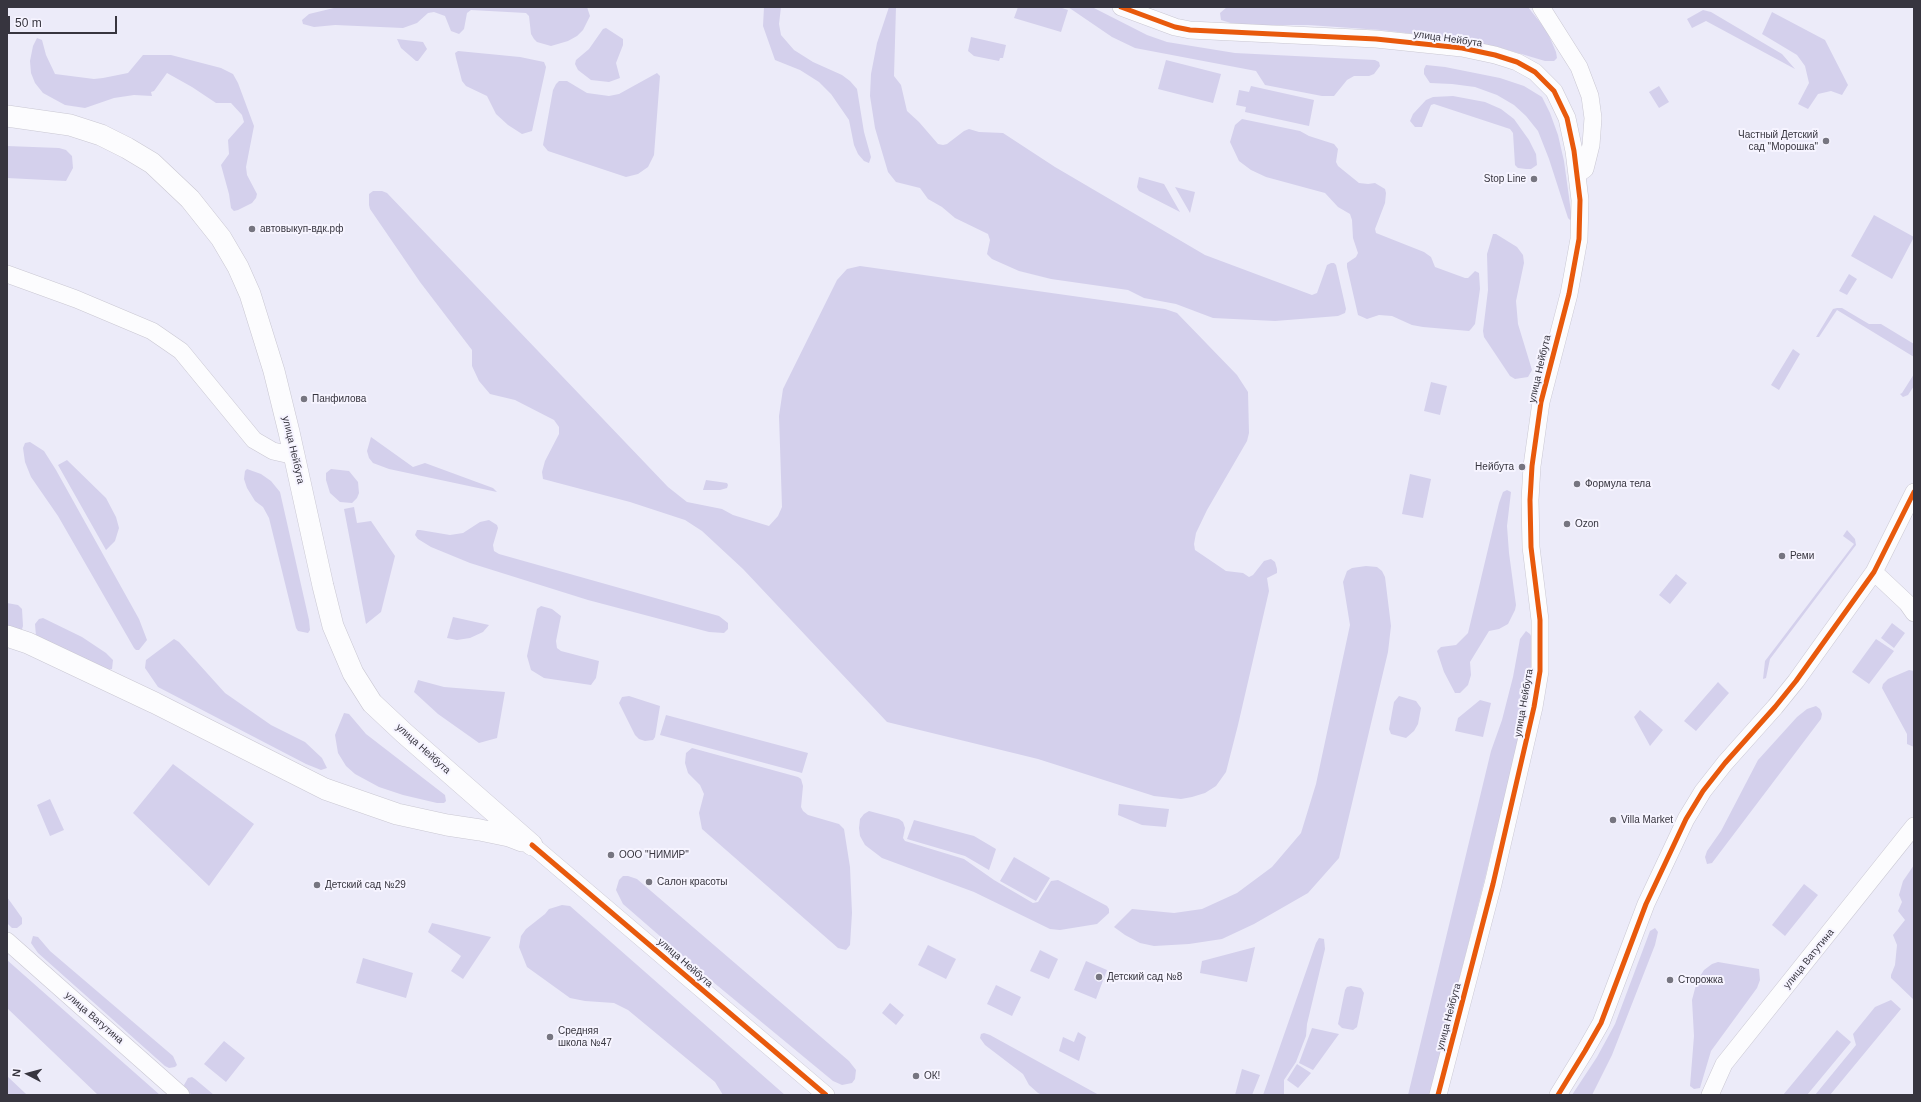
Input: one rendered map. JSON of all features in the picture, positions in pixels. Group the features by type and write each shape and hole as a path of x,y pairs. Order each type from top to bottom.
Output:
{"main road":[{"name":"улица Нейбута","path":"7,116 70,125 101,135 152,163 190,199 221,238 238,267 250,294 274,371 334,626 343,652 359,684 372,703 404,733 532,845"},
{"name":"улица Нейбута","path":"7,636 28,643 148,700 325,789 397,814 509,836 532,845"}],"street":[{"name":"улица Нейбута","path":"1121,7 1175,27 1190,30 1376,38 1462,48 1495,55 1517,62 1535,72 1554,91 1567,118 1578,174 1580,200 1579,239 1576,265 1541,402 1532,466 1530,526 1540,620 1540,671 1535,700 1493,884 1438,1095"},
{"path":"1541,7 1579,67 1587,83 1590,96 1593,118 1590,145 1585,169 1578,174"},
{"path":"7,274 76,299 152,331 181,352 254,440 273,451 295,456"},
{"path":"1558,1095 1601,1023 1646,904 1686,819 1703,791 1725,763 1775,707 1874,572 1914,492"},
{"path":"1874,572 1907,603 1914,613"},
{"name":"улица Ватутина","path":"1710,1095 1724,1064 1914,826"},
{"name":"улица Нейбута","path":"532,845 826,1095"},
{"name":"улица Ватутина","path":"7,942 181,1095"}],"shaded area":[{"path":"338,7 587,7 590,16 583,30 577,36 568,41 551,46 537,42 534,39 531,34 529,16 526,13 471,10 467,13 464,29 459,34 451,31 445,16 434,12 428,13 417,23 403,28 335,25 314,27 303,24 302,20 309,14"},
{"path":"764,7 781,7 779,24 781,35 794,50 813,62 842,75 857,89 864,132 871,157 869,163 864,161 858,154 854,145 849,120 831,94 819,82 800,70 775,60 763,26"},
{"path":"889,7 896,7 894,76 901,85 907,111 919,122 938,144 947,144 969,129 979,132 1003,133 1055,167 1205,255 1312,295 1317,293 1327,265 1334,263 1336,265 1346,309 1345,313 1338,316 1275,321 1213,318 1176,304 1144,298 1128,290 1051,279 1019,271 992,259 987,254 990,240 988,234 955,218 942,207 928,199 920,188 896,182 888,172 875,128 870,96 871,74 877,43"},
{"path":"1018,7 1059,7 1068,10 1061,32 1014,18"},
{"path":"1068,7 1092,7 1147,35 1167,42 1235,53 1375,60 1379,62 1380,66 1374,74 1369,76 1354,76 1347,80 1334,96 1322,96 1265,85 1256,71 1135,48 1112,37"},
{"path":"1227,7 1528,7 1547,31 1557,58 1554,61 1545,61 1498,47 1464,40 1381,30 1308,25 1237,25 1221,20 1220,13"},
{"path":"1703,10 1711,12 1782,54 1795,69 1706,21 1692,28 1687,19"},
{"path":"1772,12 1825,40 1848,85 1842,95 1831,91 1818,94 1808,109 1798,104 1809,83 1805,66 1797,55 1762,34"},
{"path":"606,28 623,39 623,45 616,63 620,78 609,82 591,80 578,70 575,64 576,60 589,49 603,29"},
{"path":"971,37 1006,45 1003,58 1000,58 999,61 974,56 968,51"},
{"path":"37,38 42,40 46,55 55,74 94,79 103,78 128,73 143,55 171,55 221,68 233,74 238,83 254,126 246,167 247,175 257,194 256,198 252,203 238,210 234,211 231,208 229,194 221,165 229,154 228,140 244,122 242,115 231,103 216,103 167,73 154,91 151,92 152,96 134,95 114,98 85,108 65,105 43,93 35,83 31,73 30,61 33,46"},
{"path":"397,39 423,42 427,49 418,61 416,61 401,48"},
{"path":"458,51 520,57 544,62 546,67 532,131 522,134 508,125 496,114 487,96 466,86 462,81 456,58 455,53"},
{"path":"1166,60 1221,74 1213,103 1158,89"},
{"path":"1426,65 1445,67 1500,78 1524,86 1542,97 1558,135 1564,161 1572,219 1570,220 1568,218 1549,159 1538,131 1526,116 1514,105 1497,95 1475,87 1430,83 1424,74"},
{"path":"657,73 660,76 654,155 648,167 638,174 626,177 548,151 543,145 553,90 559,81 567,81 587,93 609,96 619,94"},
{"path":"1251,86 1314,100 1309,126 1245,112 1246,107 1236,105 1239,90 1249,92"},
{"path":"1659,86 1669,102 1659,108 1649,92"},
{"path":"1453,96 1485,102 1501,109 1514,119 1529,140 1536,154 1537,165 1531,169 1526,169 1518,168 1515,165 1513,133 1510,129 1434,104 1431,105 1422,127 1415,127 1410,121 1413,114 1426,100 1433,97"},
{"path":"1242,119 1300,131 1309,136 1334,144 1338,149 1336,162 1338,166 1359,183 1375,183 1385,189 1385,203 1375,229 1376,233 1424,252 1431,257 1435,267 1465,278 1468,278 1475,271 1479,273 1480,289 1475,324 1471,329 1469,331 1423,327 1412,325 1392,316 1379,315 1367,319 1358,315 1347,267 1347,263 1356,257 1358,253 1353,238 1352,220 1350,214 1338,207 1325,193 1266,177 1251,170 1239,161 1230,142 1235,125"},
{"path":"7,146 59,148 66,150 72,156 73,168 66,181 7,178"},
{"path":"1139,177 1164,184 1180,212 1139,191 1137,187"},
{"path":"1175,187 1195,192 1190,213"},
{"path":"373,191 382,191 387,193 668,487 687,502 722,509 733,515 769,526 778,516 782,507 779,416 783,389 837,280 847,269 860,266 1165,309 1177,313 1237,375 1248,392 1249,433 1247,441 1207,510 1196,533 1194,544 1195,550 1226,571 1243,573 1249,577 1253,575 1264,561 1271,559 1275,562 1277,569 1277,573 1267,578 1269,591 1226,772 1216,786 1205,793 1181,799 1154,796 1038,759 887,722 743,569 702,531 685,520 630,502 543,479 542,472 545,461 559,434 559,427 554,420 515,400 490,394 479,381 472,366 472,350 420,282 370,209 369,194"},
{"path":"1874,215 1914,237 1892,279 1851,256"},
{"path":"1493,234 1496,234 1517,247 1523,255 1524,263 1516,301 1518,324 1532,370 1528,377 1515,379 1510,376 1484,337 1483,331 1488,290 1487,254"},
{"path":"1849,274 1857,279 1847,295 1839,291"},
{"path":"1842,308 1869,324 1881,324 1914,344 1914,357 1837,310 1819,337 1816,337 1833,309"},
{"path":"1793,349 1800,354 1779,390 1771,385"},
{"path":"1914,374 1914,386 1908,395 1903,397 1900,394"},
{"path":"1431,382 1447,386 1440,415 1424,411"},
{"path":"371,437 413,467 425,463 493,488 497,492 389,469 373,463 369,458 367,451"},
{"path":"30,442 44,451 56,470 139,619 147,640 139,650 134,648 58,516 31,477 25,462 23,448 25,443"},
{"path":"67,460 106,498 116,517 119,528 115,541 106,550 58,465"},
{"path":"247,469 261,474 271,481 280,492 309,620 310,630 308,633 298,631 296,628 269,518 263,507 255,501 247,488 244,479 245,471"},
{"path":"331,469 349,471 358,482 359,493 357,498 352,503 340,502 330,493 326,480 326,473"},
{"path":"1410,474 1431,479 1423,518 1402,514"},
{"path":"706,480 727,483 728,485 727,488 720,490 703,490"},
{"path":"1507,490 1511,492 1507,526 1516,605 1515,610 1508,624 1499,629 1489,631 1470,662 1471,675 1468,685 1460,693 1455,693 1444,672 1437,651 1441,647 1456,645 1468,633 1499,503 1503,492"},
{"path":"354,507 357,523 371,521 395,556 381,612 366,624 344,509"},
{"path":"489,520 497,525 498,528 493,545 494,551 499,554 719,616 728,623 728,629 724,633 709,632 588,600 470,563 431,547 418,539 415,535 417,530 450,535 463,533 480,522"},
{"path":"1847,530 1855,539 1856,545 1770,659 1766,678 1763,679 1765,661 1854,544 1843,536"},
{"path":"1366,566 1377,567 1382,571 1385,577 1391,626 1388,652 1339,858 1308,893 1254,924 1222,939 1189,944 1154,946 1140,943 1125,935 1114,927 1132,909 1174,913 1202,909 1237,893 1272,867 1301,833 1316,784 1350,625 1343,582 1347,571 1352,568"},
{"path":"1676,574 1687,583 1670,604 1659,595"},
{"path":"7,603 18,605 22,609 23,626 21,632 7,631"},
{"path":"541,606 552,609 561,616 556,641 557,648 561,651 599,661 596,678 591,685 544,678 531,670 527,656 537,609"},
{"path":"453,617 489,625 483,632 470,638 457,640 447,638"},
{"path":"43,618 82,637 106,653 113,660 112,669 108,670 36,636 35,624 39,619"},
{"path":"1892,623 1905,633 1894,648 1881,638"},
{"path":"1526,631 1532,638 1532,669 1527,705 1430,1095 1408,1095 1491,751 1502,720 1513,677 1520,639"},
{"path":"174,639 179,642 225,693 271,725 305,742 322,758 327,768 321,770 306,764 158,687 145,668 146,660"},
{"path":"1876,639 1894,651 1869,684 1852,672"},
{"path":"1909,670 1914,671 1914,747 1907,744 1907,734 1882,688 1883,684 1888,679"},
{"path":"418,680 444,687 505,692 497,738 479,743 438,714 414,692"},
{"path":"1718,682 1729,693 1696,731 1684,721"},
{"path":"629,696 660,706 655,737 653,740 645,741 639,739 635,735 619,703 622,697"},
{"path":"1399,696 1416,701 1421,708 1418,724 1414,731 1406,738 1391,734 1389,729 1394,702"},
{"path":"1480,700 1491,703 1483,737 1455,731 1458,718"},
{"path":"1816,706 1820,709 1822,714 1821,719 1712,863 1707,864 1705,857 1707,851 1721,831 1758,760 1797,717 1807,709"},
{"path":"1640,710 1663,730 1650,746 1634,717"},
{"path":"344,713 349,714 366,734 445,795 446,801 444,803 437,803 403,795 379,787 355,774 346,766 338,753 335,735"},
{"path":"666,715 808,753 802,773 660,735"},
{"path":"692,748 798,777 801,779 803,786 801,807 803,811 808,815 839,824 844,829 850,867 852,913 850,945 846,950 838,948 702,829 699,813 704,794 700,785 688,773 685,763 686,753"},
{"path":"173,764 254,824 209,886 133,813"},
{"path":"50,799 64,830 50,836 37,805"},
{"path":"1119,804 1169,809 1166,827 1142,825 1118,815"},
{"path":"869,811 899,819 903,822 905,828 903,838 905,841 964,859 994,880 1033,903 1038,902 1051,881 1058,880 1107,906 1109,913 1097,924 1060,930 1050,929 974,892 882,858 865,845 860,836 860,819"},
{"path":"914,820 974,836 996,849 989,870 965,856 907,839"},
{"path":"1014,857 1050,878 1036,901 1000,881"},
{"path":"1914,865 1914,1000 1891,978 1891,975 1895,965 1897,945 1893,935 1905,920 1898,911 1902,902 1899,895 1903,881"},
{"path":"623,876 637,879 849,1061 856,1070 855,1079 852,1083 842,1085 833,1081 707,977 623,904 616,890 619,880"},
{"path":"1804,884 1818,895 1785,936 1772,925"},
{"path":"7,897 22,918 22,924 17,928 12,928 7,923"},
{"path":"562,905 570,906 785,1095 723,1095 715,1082 628,1010 614,1003 585,1001 570,998 527,967 519,947 521,936 526,929 549,909"},
{"path":"432,923 491,937 463,979 451,971 461,956 428,932"},
{"path":"1655,928 1658,932 1655,945 1612,1055 1592,1095 1572,1095 1597,1057 1615,1024 1650,931"},
{"path":"33,936 38,937 50,951 173,1056 177,1065 169,1068 165,1066 38,953 31,943"},
{"path":"1319,938 1324,939 1325,949 1307,1024 1306,1036 1296,1062 1284,1080 1284,1095 1263,1095 1316,943"},
{"path":"928,945 956,959 946,979 918,965"},
{"path":"1255,947 1247,982 1200,973 1202,961"},
{"path":"1040,950 1058,959 1049,979 1030,971"},
{"path":"363,958 413,973 406,998 356,983"},
{"path":"7,960 160,1095 98,1095 7,1008"},
{"path":"1086,961 1107,970 1096,999 1074,990"},
{"path":"1718,962 1759,969 1760,980 1757,988 1711,1051 1700,1088 1694,1089 1690,1086 1694,1036 1692,1000 1697,981 1704,970 1712,964"},
{"path":"996,985 1021,997 1012,1016 987,1004"},
{"path":"1351,986 1361,988 1364,993 1357,1027 1353,1030 1342,1028 1338,1024 1345,990 1347,987"},
{"path":"1891,1000 1901,1009 1830,1095 1815,1095 1856,1045 1853,1034 1875,1007"},
{"path":"890,1003 904,1015 896,1025 882,1013"},
{"path":"1312,1028 1339,1034 1313,1070 1299,1063"},
{"path":"1837,1030 1851,1042 1807,1095 1783,1095"},
{"path":"1078,1032 1086,1037 1079,1061 1059,1051 1063,1037 1074,1042"},
{"path":"984,1033 1099,1095 1042,1095 1038,1093 1029,1085 1023,1074 985,1045 980,1038 981,1034"},
{"path":"224,1041 245,1058 226,1082 204,1064"},
{"path":"1297,1064 1311,1073 1298,1088 1287,1080"},
{"path":"1242,1069 1260,1075 1252,1095 1235,1095"},
{"path":"7,1076 25,1093 27,1095 7,1095"},
{"path":"192,1077 214,1095 192,1095 185,1089 184,1085 188,1078"}],"cycle path":[{"path":"1121,7 1175,27 1190,30 1376,39 1462,48 1495,55 1517,62 1535,72 1554,91 1567,118 1574,151 1580,200 1579,239 1569,294 1541,402 1532,466 1530,500 1531,547 1540,620 1540,671 1534,707 1493,884 1438,1095"},
{"path":"1558,1095 1601,1023 1646,904 1686,819 1703,791 1725,763 1796,681 1874,572 1914,492"},
{"path":"532,845 826,1095"}],"place":[{"name":"Частный Детский сад \"Морошка\"","path":"1826,141"},
{"name":"Stop Line","path":"1534,179"},
{"name":"автовыкуп-вдк.рф","path":"252,229"},
{"name":"Панфилова","path":"304,399"},
{"name":"Нейбута","path":"1522,467"},
{"name":"Формула тела","path":"1577,484"},
{"name":"Ozon","path":"1567,524"},
{"name":"Реми","path":"1782,556"},
{"name":"Villa Market","path":"1613,820"},
{"name":"ООО \"НИМИР\"","path":"611,855"},
{"name":"Салон красоты","path":"649,882"},
{"name":"Детский сад №29","path":"317,885"},
{"name":"Детский сад №8","path":"1099,977"},
{"name":"Сторожка","path":"1670,980"},
{"name":"Средняя школа №47","path":"550,1037"},
{"name":"ОК!","path":"916,1076"}]}
